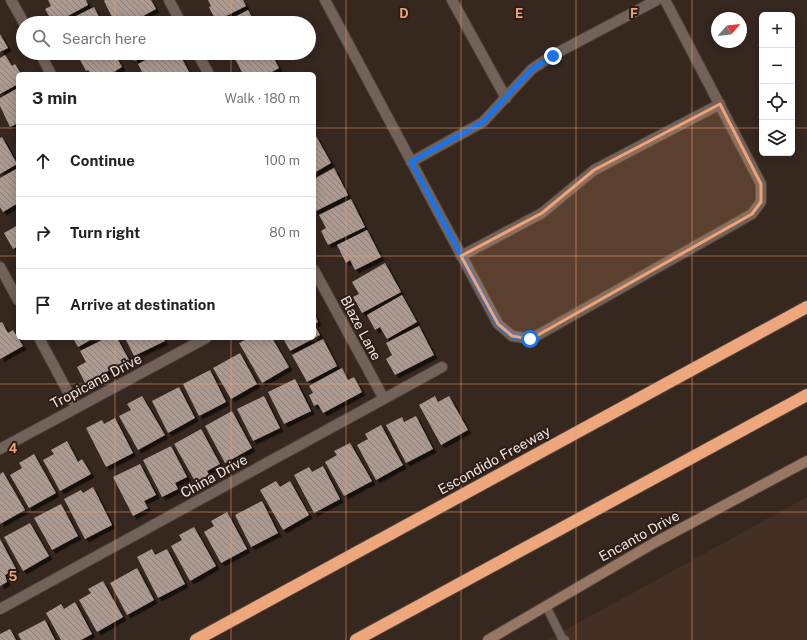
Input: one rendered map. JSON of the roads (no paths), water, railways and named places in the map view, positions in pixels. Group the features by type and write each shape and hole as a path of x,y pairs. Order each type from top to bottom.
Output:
{"highway":[{"name":"Escondido Freeway","path":"196,640 807,307"},
{"path":"356,640 807,395"}],"main road":[{"name":"Encanto Drive","path":"492,639 654,543 807,460"}],"street":[{"path":"11,0 20,16"},
{"path":"169,0 177,16"},
{"path":"325,0 498,324 512,336 530,339 752,214 761,202 761,184 665,0"},
{"path":"452,0 506,98"},
{"path":"411,162 483,122 532,69 553,56 657,0"},
{"path":"44,60 50,72"},
{"path":"202,60 208,72"},
{"path":"461,256 542,213 594,170 720,104"},
{"path":"0,267 16,296"},
{"name":"Blaze Lane","path":"316,277 384,400"},
{"path":"40,340 76,408"},
{"name":"Tropicana Drive","path":"0,449 196,341"},
{"name":"China Drive","path":"0,609 442,368"}],"lane":[{"path":"546,606 562,638 565,640"}]}
